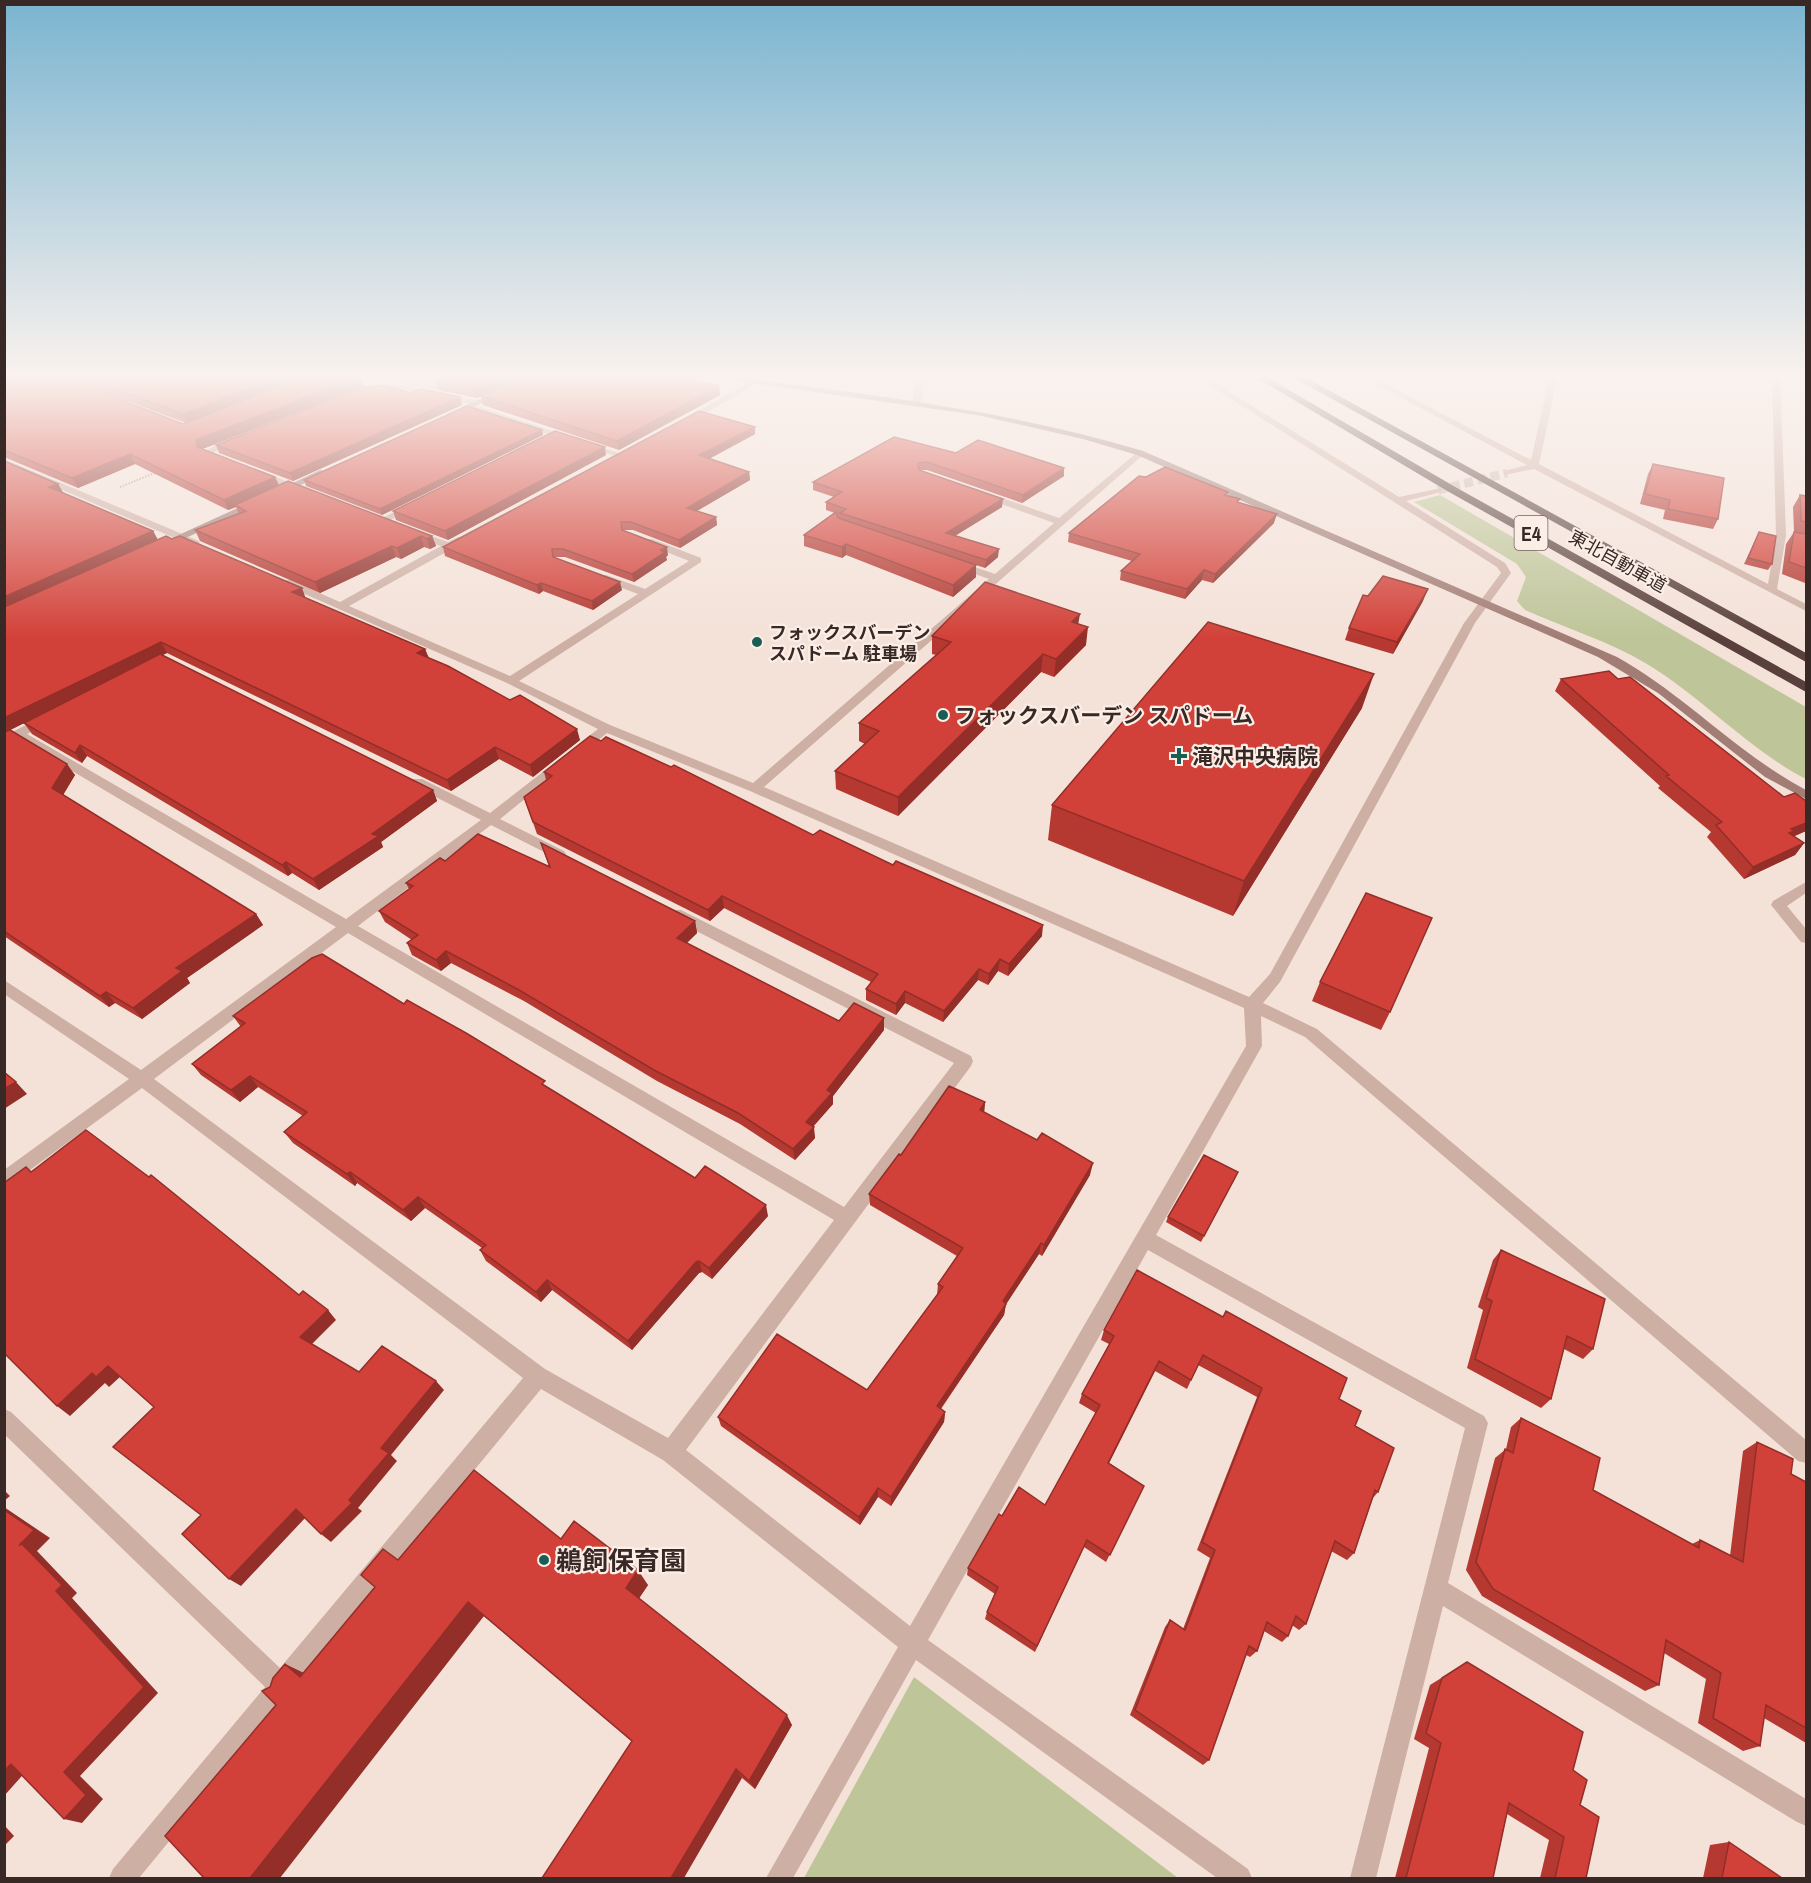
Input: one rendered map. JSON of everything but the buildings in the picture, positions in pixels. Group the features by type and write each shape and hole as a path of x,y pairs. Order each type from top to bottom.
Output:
{"highway":[{"name":"東北自動車道","path":"1408,463 1806,688"},
{"name":"東北自動車道","path":"1453,463 1806,658"}],"street":[{"path":"6,463 201,546"},
{"path":"755,788 1129,463"},
{"path":"1163,463 1592,649 1631,669 1673,697 1734,750 1787,786 1806,795"},
{"path":"779,1878 1254,1046 1252,1005 1275,978 1470,623 1486,604 1506,573 1502,565 1340,463"},
{"path":"1528,463 1806,608"},
{"path":"1772,590 1785,536 1781,463"},
{"path":"1507,473 1534,466"},
{"path":"272,496 334,467"},
{"path":"249,470 315,495"},
{"path":"1400,500 1438,490"},
{"path":"976,492 1061,522"},
{"path":"149,551 262,500"},
{"path":"381,521 423,500"},
{"path":"370,516 393,525"},
{"path":"404,529 449,546"},
{"path":"340,606 469,536"},
{"path":"511,681 697,560 638,537"},
{"path":"953,563 997,578"},
{"path":"592,573 646,593"},
{"path":"275,578 511,681 606,728 755,788 1252,1005 1311,1033 1806,1453"},
{"path":"11,738 60,712"},
{"path":"4,1181 491,819 606,728"},
{"path":"11,738 346,927 847,1218"},
{"path":"407,777 575,862"},
{"path":"1806,887 1778,905 1806,938"},
{"path":"659,905 964,1061 670,1452"},
{"path":"4,986 141,1078 538,1376 670,1452 912,1642 1239,1878"},
{"path":"1144,1238 1477,1423 1363,1878"},
{"path":"122,1878 282,1688 538,1376"},
{"path":"4,1419 282,1688"},
{"path":"1435,1588 1806,1814"}],"path":[{"path":"91,499 181,463"}],"green space":[{"path":"1440,495 1806,707 1806,779 1765,753 1668,677 1647,664 1602,642 1525,610 1517,601 1526,577 1517,564 1414,502"},
{"path":"914,1677 1178,1878 804,1878"}],"tunnel":[{"path":"1438,490 1507,473"}],"place":[{"name":"フォックスバーデン スパドーム 駐車場","path":"757,642"},
{"name":"フォックスバーデン スパドーム","path":"943,715"},
{"name":"滝沢中央病院","path":"1179,756"},
{"name":"鵜飼保育園","path":"544,1560"}]}
